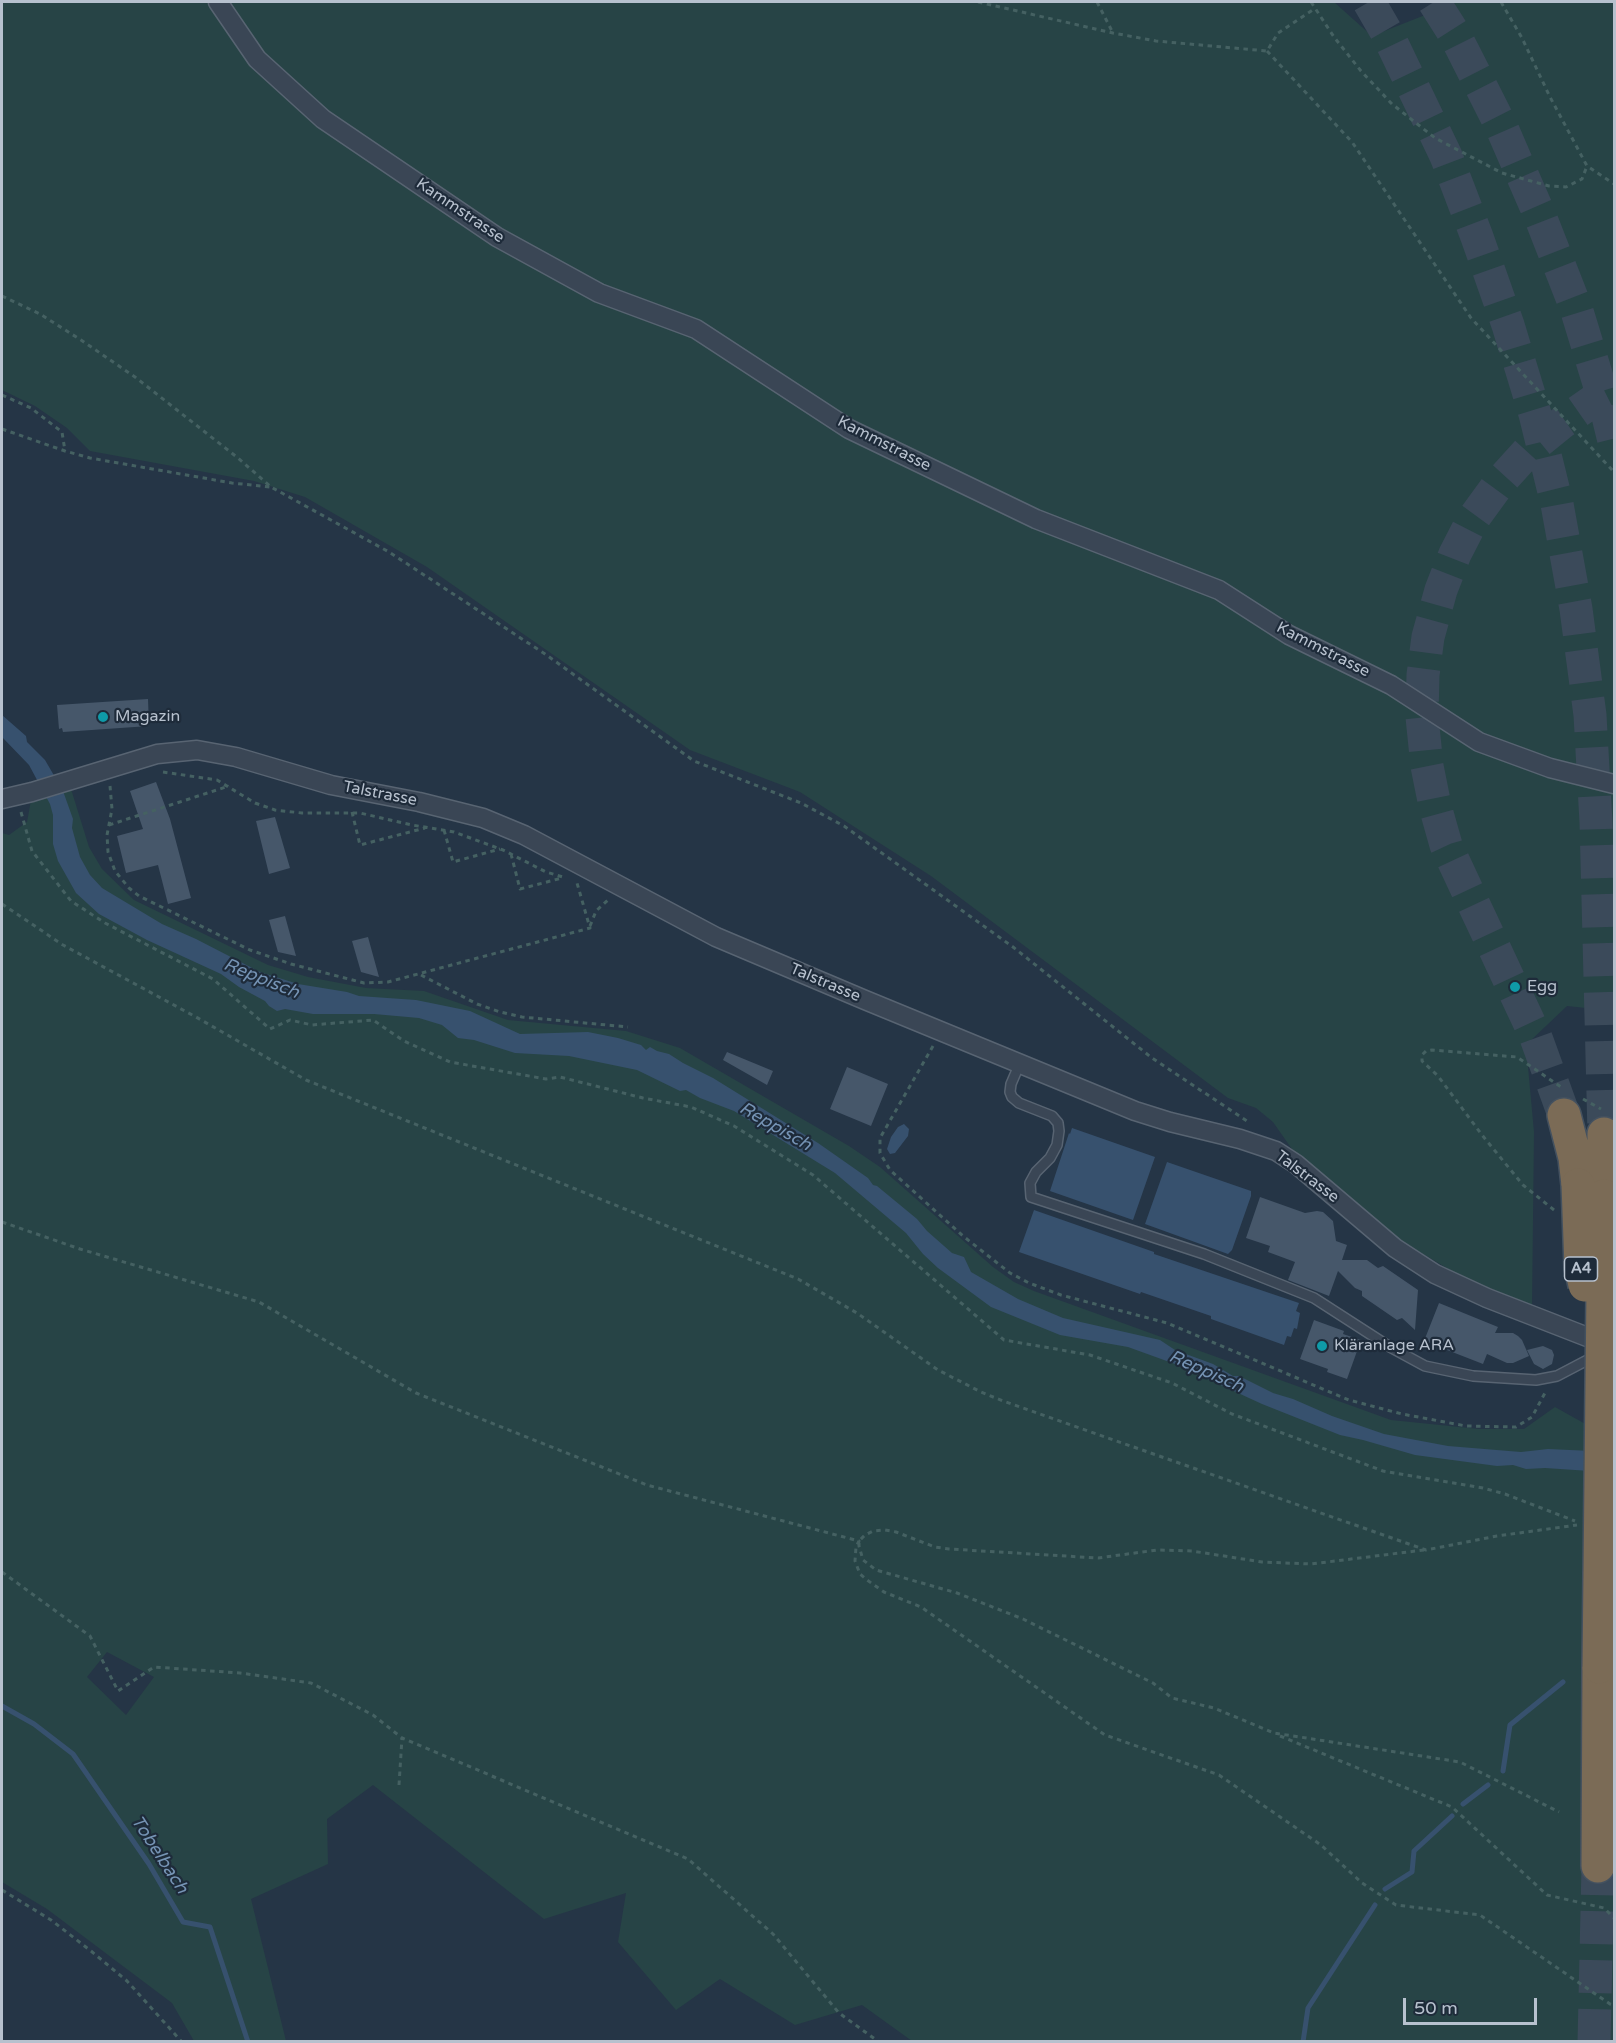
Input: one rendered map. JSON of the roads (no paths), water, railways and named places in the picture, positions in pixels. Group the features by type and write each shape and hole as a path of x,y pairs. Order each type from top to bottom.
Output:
{"highway":[{"path":"1569,1101 1575,1158 1591,1190"},
{"path":"1603,1852 1598,1785 1599,1699 1610,1348 1591,1190 1604,1123"}],"street":[{"name":"Kammstrasse","path":"218,2 257,59 323,119 497,237 598,293 696,329 849,429 1036,519 1219,590 1289,635 1391,685 1479,742 1550,768 1614,784"},
{"name":"Talstrasse","path":"17,796 157,754 187,750 236,757 331,785 468,813 524,836 716,937 1152,1117 1265,1146 1296,1164 1395,1248 1435,1274 1610,1348"}],"lane":[{"path":"1020,1063 1011,1084 1012,1097 1019,1103 1052,1116 1058,1123 1059,1131 1057,1145 1050,1158 1036,1172 1030,1183 1031,1197 1204,1254 1314,1299 1390,1347 1425,1366 1473,1376 1536,1380 1552,1377 1610,1348"},
{"path":"1585,1525 1614,1518"},
{"path":"1599,1699 1608,1737"}],"water":[{"name":"Reppisch","path":"2,715 26,736 27,742 45,760 63,791 73,819 72,828 80,857 90,875 102,888 162,924 260,972 298,984 359,996 416,1000 470,1011 520,1034 588,1032 641,1045 646,1050 650,1047 669,1054 713,1078 818,1143 868,1178 873,1185 917,1219 952,1253 964,1257 971,1272 1018,1299 1063,1318 1160,1340 1175,1350 1213,1364 1233,1376 1239,1376 1273,1393 1384,1434 1448,1446 1521,1452 1548,1449 1614,1452 1605,1472 1526,1469 1513,1465 1497,1466 1415,1455 1340,1435 1262,1404 1175,1364 1128,1347 1060,1335 991,1307 938,1268 906,1233 835,1173 734,1111 686,1090 680,1091 637,1070 569,1056 515,1053 474,1040 458,1038 442,1025 419,1018 374,1014 313,1014 285,1009 277,1011 221,974 147,940 99,914 76,893 58,861 53,844 53,815 50,804 29,765 2,737"},
{"path":"904,1124 909,1129 908,1136 895,1153 890,1154 887,1149 891,1137 898,1127"},
{"path":"1072,1128 1155,1157 1133,1220 1050,1191"},
{"path":"1167,1162 1251,1191 1232,1250 1228,1254 1145,1224"},
{"path":"1034,1210 1299,1303 1296,1311 1300,1313 1297,1329 1294,1328 1291,1337 1287,1336 1284,1345 1211,1319 1211,1316 1019,1252"}],"waterway":[{"path":"1503,1771 1510,1725 1563,1682"},
{"name":"Tobelbach","path":"2,1706 34,1724 73,1754 149,1864 183,1922 210,1927 248,2042"},
{"path":"1463,1804 1488,1785"},
{"path":"1385,1889 1412,1872 1414,1851 1452,1816"},
{"path":"1303,2042 1308,2008 1375,1905"}],"tunnel":[{"path":"1369,2 1388,35 1446,156 1477,237 1508,325 1535,414 1557,504 1576,609 1590,715 1596,822 1604,1134"},
{"path":"1434,2 1455,35 1501,126 1540,216 1576,308 1614,441"},
{"path":"1564,1115 1535,1035 1446,845 1427,766 1422,717 1423,675 1428,637 1441,590 1455,554 1473,519 1500,482 1531,448 1563,422 1596,399 1614,390"},
{"path":"1594,2042 1598,1866"}],"place":[{"name":"Magazin","path":"103,717"},
{"name":"Egg","path":"1515,987"},
{"name":"Kläranlage ARA","path":"1322,1346"}]}
